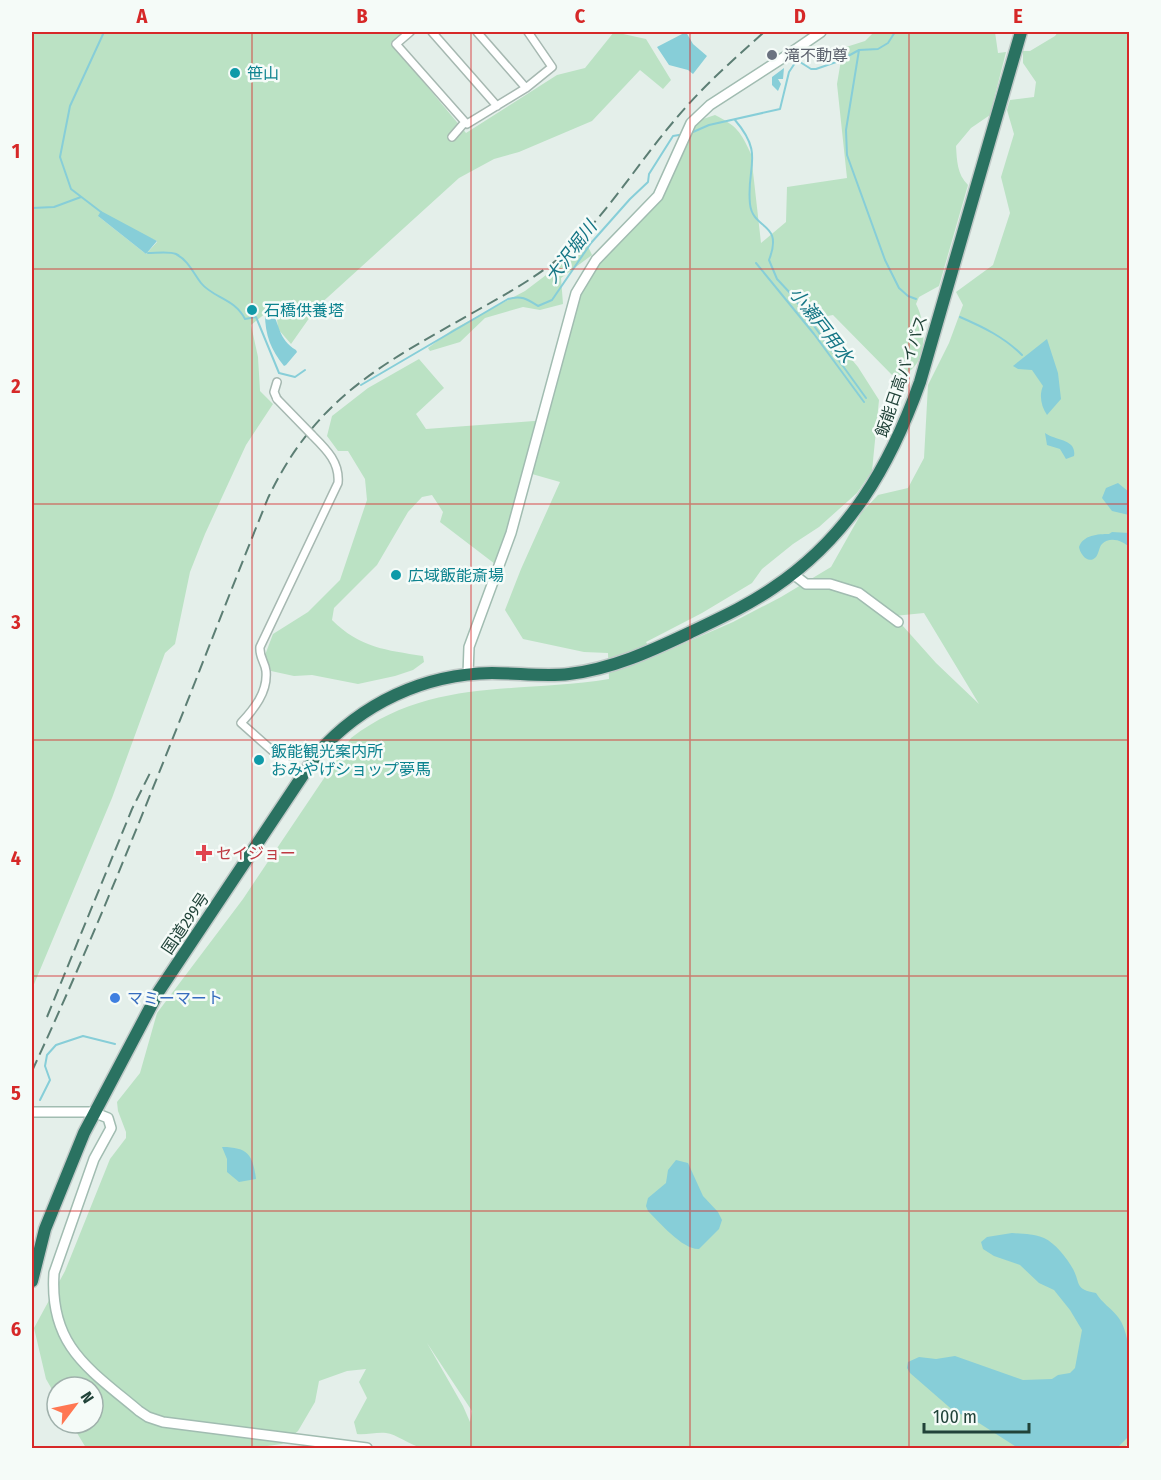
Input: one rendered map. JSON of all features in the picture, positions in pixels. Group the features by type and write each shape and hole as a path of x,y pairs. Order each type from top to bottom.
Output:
{"highway":[{"name":"飯能日高バイパス","path":"468,675 510,673 551,675 606,667 643,653 748,604 793,574 830,539 866,496 885,466 920,382 1021,32"},
{"name":"国道299号","path":"32,1281 45,1229 93,1112 159,991 317,754 356,717 373,706 422,684 468,675"}],"street":[{"path":"410,32 396,44 467,124 526,88 552,67 528,32"},
{"path":"432,32 498,105"},
{"path":"477,32 526,88"},
{"path":"468,675 469,647 511,533 550,381 580,284 596,260 658,196 691,123 710,105 821,32"},
{"path":"452,137 465,122"},
{"path":"277,382 274,392 278,399 325,448 336,465 339,475 338,483 260,647 260,657 266,670 261,699 241,723 302,777"},
{"path":"793,574 806,584 830,584 859,593 898,622"},
{"path":"32,1112 93,1112 108,1118 111,1128 94,1159 54,1273 53,1288 60,1328 69,1346 83,1365 148,1417 163,1422 367,1449"}],"green space":[{"path":"32,32 403,32 391,43 466,133 557,75 585,68 614,32 646,39 671,80 663,89 640,70 592,121 519,152 494,159 459,178 317,307 291,344 278,329 277,319 271,309 251,325 258,357 260,391 273,404 246,445 205,534 190,572 175,644 165,653 112,798 32,989","holes":["98,216 157,241 146,254"]},
{"path":"874,32 995,32 998,53 1006,52 990,115 971,128 956,146 960,172 968,185 939,286 919,297 916,304 923,328 921,355 910,370 894,377 833,315 817,318 858,367 879,400 872,471 857,493 819,527 762,569 752,583 702,613 646,642 655,656 733,622 781,597 831,567 862,512 878,495 908,488 924,458 928,385 949,343 963,305 956,292 993,265 1010,213 1001,177 1014,134 1007,110 1010,100 1034,97 1036,82 1023,63 1023,51 1030,51 1058,32 1129,32 1129,1442 1124,1448 422,1448 390,1434 357,1434 354,1422 367,1398 359,1382 366,1369 347,1371 319,1381 315,1402 298,1431 282,1444 253,1448 86,1448 78,1435 105,1435 105,1375 45,1375 34,1328 65,1271 110,1159 126,1138 117,1102 140,1073 157,1013 243,899 351,738 381,719 412,705 444,696 609,679 608,653 584,652 523,639 505,610 560,482 525,472 495,564 440,522 443,512 432,495 422,497 408,512 377,565 334,608 332,620 353,637 385,649 423,656 424,662 413,670 395,676 358,684 312,675 294,676 271,671 265,655 273,634 308,612 340,580 367,500 365,479 348,451 338,451 327,436 332,416 368,388 419,359 444,388 416,414 426,429 547,420 550,381 585,275 646,209 691,123 715,115 738,130 744,140 751,154 761,243 786,222 787,187 847,178 837,84 843,48 865,41","holes":["924,613 979,704 936,663 894,616","427,1343 472,1411 470,1422"]},
{"path":"585,240 592,255 561,278 563,304 540,310 523,307 485,318 460,342 430,351 428,348 452,330 525,291 558,266"}],"water":[{"path":"686,32 693,44 707,56 693,74 688,70 669,65 657,47"},
{"path":"784,68 783,79 778,79 781,84 778,91 772,85 772,77"},
{"path":"101,211 157,241 146,254 98,216"},
{"path":"271,309 286,341 297,352 284,366 272,348 266,329 265,314"},
{"path":"1047,339 1058,373 1061,399 1047,415 1041,400 1043,386 1032,370 1018,369 1013,366"},
{"path":"1045,433 1069,443 1074,450 1074,456 1066,459 1060,449 1047,445"},
{"path":"1118,483 1129,492 1129,515 1112,511 1102,498 1106,488"},
{"path":"1112,532 1129,533 1129,547 1120,541 1109,540 1102,544 1093,559 1087,559 1081,553 1079,547 1084,540 1091,536"},
{"path":"222,1147 231,1147 248,1154 256,1179 239,1182 227,1172 227,1159"},
{"path":"676,1160 688,1163 703,1196 718,1212 722,1220 719,1229 699,1249 679,1240 648,1211 646,1206 648,1198 666,1183 668,1170"},
{"path":"1012,1233 1044,1238 1052,1243 1070,1265 1081,1288 1096,1293 1124,1327 1131,1373 1130,1435 1117,1448 1018,1448 968,1416 956,1413 907,1368 908,1362 919,1357 936,1359 955,1356 1023,1380 1052,1379 1058,1375 1070,1373 1075,1368 1082,1330 1070,1310 1054,1290 1039,1283 1020,1265 994,1256 983,1249 981,1242 987,1237"}],"waterway":[{"path":"101,212 71,189 60,157 70,106 104,32"},
{"name":"大沢堀川","path":"693,132 709,125 780,109 789,72 795,63 800,62 811,69 816,69 839,61 859,50 878,49 888,43 895,32"},
{"path":"859,50 846,130 847,155 885,260 899,288 908,296 916,299"},
{"path":"735,120 744,132 752,152 750,204 752,213 770,232 773,239 769,260 777,279 791,294 866,398"},
{"name":"大沢堀川","path":"361,385 508,299 524,298 538,306 552,300 591,243 648,182 649,174 673,136 679,135"},
{"path":"32,208 54,207 81,197"},
{"path":"148,253 176,254 188,264 206,288 229,302 245,319 256,317 279,373 295,377 305,370"},
{"name":"小瀬戸用水","path":"756,263 814,334 864,402"},
{"path":"960,317 993,333 1022,355"},
{"path":"40,1100 50,1080 45,1066 47,1055 56,1045 83,1036 115,1044"}],"railway":[{"path":"32,1071 125,858 268,498 287,463 308,433 355,386 382,366 524,283 567,251 596,221 684,109 764,32"},
{"path":"47,1017 132,809 151,771"}],"place":[{"name":"滝不動尊","path":"772,55"},
{"name":"笹山","path":"235,73"},
{"name":"石橋供養塔","path":"252,310"},
{"name":"広域飯能斎場","path":"396,575"},
{"name":"飯能観光案内所 おみやげショップ夢馬","path":"259,760"},
{"name":"セイジョー","path":"204,853"},
{"name":"マミーマート","path":"115,998"}]}
